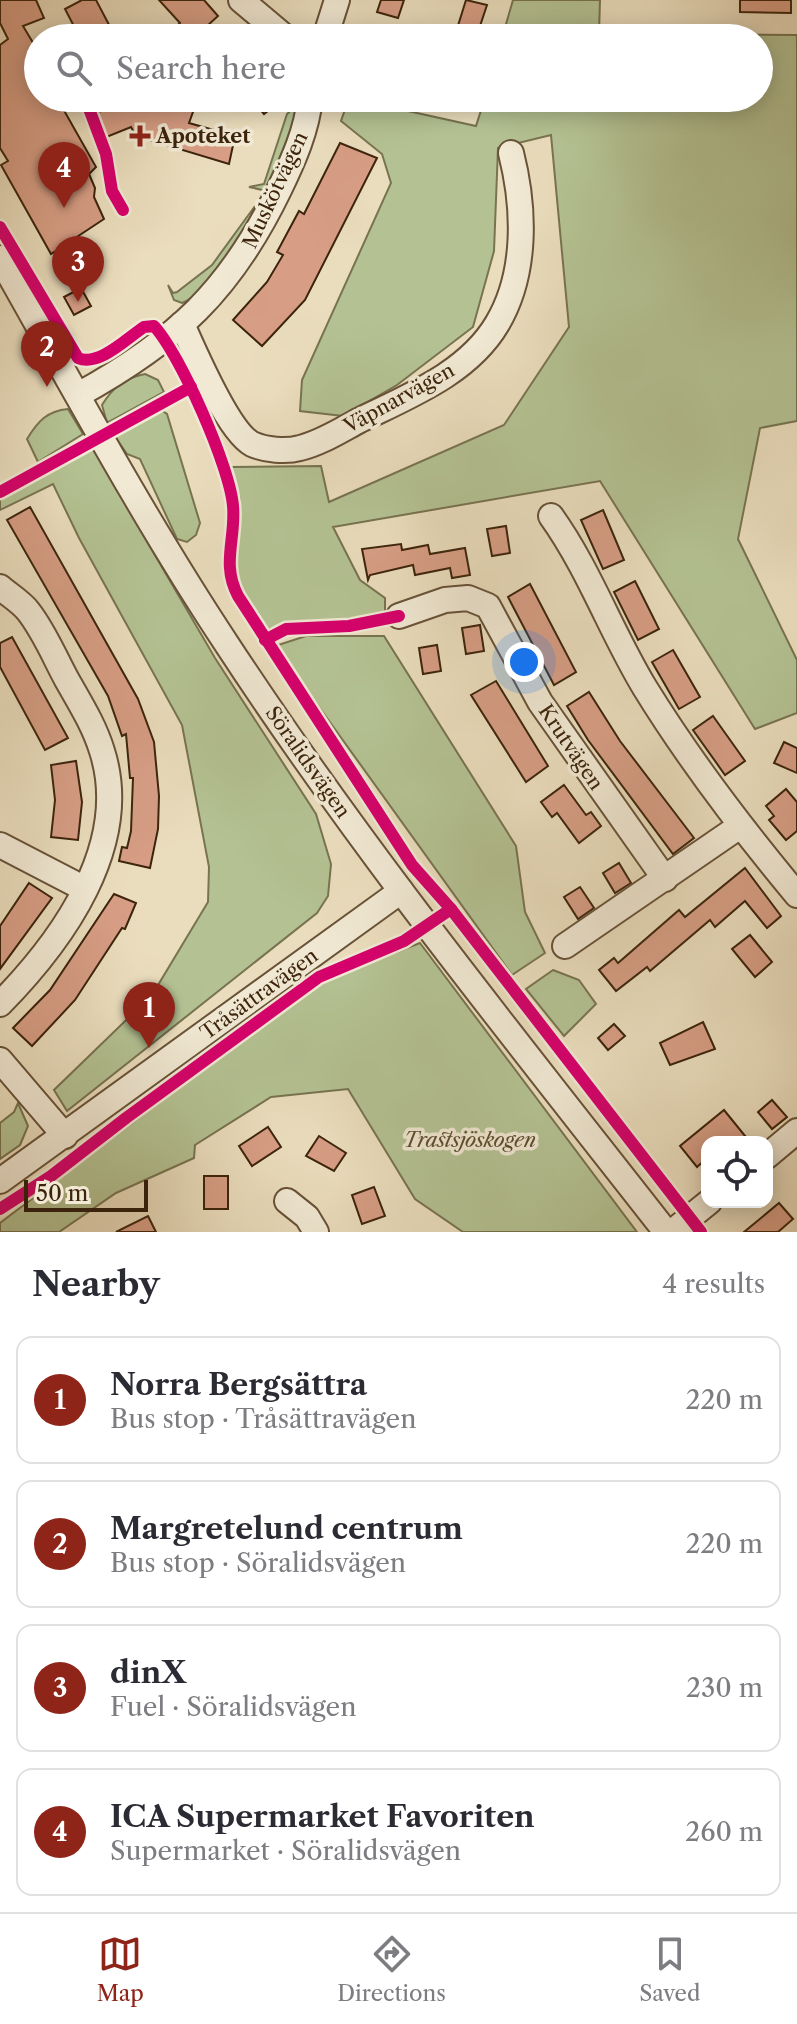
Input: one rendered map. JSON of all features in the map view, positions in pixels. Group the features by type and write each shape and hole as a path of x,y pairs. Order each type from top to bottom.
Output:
{"street":[{"path":"241,0 269,24"},
{"path":"329,24 337,0"},
{"name":"Muskötvägen","path":"78,395 139,359 182,324 231,275 263,225 296,151 306,112"},
{"name":"Väpnarvägen","path":"182,324 240,435 253,444 297,449 403,399 444,376 478,349 505,308 521,240 521,200 511,153"},
{"name":"Söralidsvägen","path":"3,270 225,642 300,753 401,891 669,1232"},
{"path":"551,516 569,541 606,620 645,689 740,826 793,883"},
{"path":"0,587 28,611 86,713 102,752 108,785 106,823 98,858 54,941 0,1004"},
{"name":"Krutvägen","path":"399,616 445,600 468,598 488,606 555,724 665,879"},
{"path":"565,946 740,826"},
{"path":"0,845 83,888"},
{"name":"Tråsättravägen","path":"0,1181 401,891"},
{"path":"0,1060 65,1136"},
{"path":"773,1151 797,1131"},
{"path":"287,1201 307,1217 316,1232"},
{"path":"669,1232 701,1208"}],"green space":[{"path":"513,0 600,0 599,24 506,24"},
{"path":"773,35 797,35 797,421 760,428 738,539 797,660 797,713 755,729 600,481 333,527 360,580 385,598 385,614 268,629 236,581 234,555 240,499 231,467 321,466 329,502 504,425 569,327 551,135 498,148 494,251 473,327 397,385 343,416 300,411 302,380 391,183 382,154 341,121 344,112 412,112 476,126 480,112 773,112"},
{"path":"298,112 267,191 249,187 264,184 287,114"},
{"path":"255,206 235,246 214,275 192,298 182,303 174,300 168,285 173,293 177,292 212,265"},
{"path":"145,374 158,380 164,392 107,423 102,405 106,399 115,388"},
{"path":"158,408 167,414 200,523 196,535 187,542 177,539 140,459 127,454 113,434"},
{"path":"68,409 83,434 38,462 27,439 44,418"},
{"path":"92,447 215,658 316,814 331,864 328,896 317,913 67,1111 54,1090 152,995 208,902 209,867 182,725 79,538 53,484 0,510 0,497"},
{"path":"306,636 384,636 516,846 525,912 545,953 512,975 275,646"},
{"name":"Trastsjöskogen","path":"420,943 637,1232 463,1232 415,1199 348,1089 271,1097 195,1145 194,1158 116,1193 59,1232 0,1232 0,1223 317,983"},
{"path":"553,970 579,980 596,1004 564,1036 526,989"},
{"path":"18,1103 28,1126 20,1145 0,1159 0,1123 14,1112"}],"building":[{"path":"0,0 36,0 44,18 23,26 24,112 65,112 96,167 89,174 95,188 94,197 104,219 51,254 1,165 8,161 0,148 0,45 8,39 0,23"},
{"path":"82,0 96,0 109,24 73,24 65,9"},
{"path":"159,0 204,0 218,16 209,24 180,23"},
{"path":"381,0 404,0 398,18 377,12"},
{"path":"466,0 487,5 481,24 458,24"},
{"path":"740,0 791,0 791,13 740,12"},
{"path":"193,112 189,123 235,136 229,164 136,136 131,127 104,138 94,114"},
{"path":"340,143 377,158 305,300 262,346 233,320 267,282 283,255 277,252 299,211 304,214"},
{"path":"81,288 91,306 74,315 64,297"},
{"path":"30,507 138,699 154,742 159,796 158,829 150,868 119,861 122,847 127,848 131,831 133,778 130,778 126,734 122,736 108,696 7,520"},
{"path":"603,510 624,560 603,569 581,520"},
{"path":"506,526 510,553 492,556 487,529"},
{"path":"401,544 402,550 428,545 430,554 465,548 470,575 452,578 450,568 415,575 413,565 370,575 368,580 362,549"},
{"path":"635,581 659,629 638,640 614,592"},
{"path":"530,584 576,672 554,685 508,597"},
{"path":"480,625 484,651 466,654 462,628"},
{"path":"12,637 68,738 45,750 0,667 0,643"},
{"path":"437,645 441,671 423,674 419,648"},
{"path":"673,650 700,697 679,709 652,662"},
{"path":"496,681 548,766 526,782 471,695"},
{"path":"589,692 620,741 694,838 673,854 588,740 567,706"},
{"path":"713,716 745,761 725,775 693,730"},
{"path":"784,742 797,748 797,773 774,763"},
{"path":"76,761 82,802 78,840 51,837 55,800 51,765"},
{"path":"564,785 586,815 591,812 601,826 579,843 557,813 552,817 541,802"},
{"path":"786,789 797,802 797,831 786,840 769,820 774,816 766,806"},
{"path":"619,863 631,883 615,893 603,873"},
{"path":"745,868 781,916 767,928 745,901 715,927 710,920 650,971 647,967 616,991 599,970 614,958 618,963 679,910 685,917"},
{"path":"29,883 52,898 0,969 0,926"},
{"path":"580,887 594,908 578,919 564,897"},
{"path":"114,894 136,903 125,929 122,928 75,1000 32,1046 13,1028 50,990"},
{"path":"750,935 772,962 755,977 732,949"},
{"path":"703,1022 715,1049 670,1065 660,1043"},
{"path":"614,1024 625,1036 608,1050 598,1038"},
{"path":"772,1100 787,1117 772,1129 758,1112"},
{"path":"724,1110 745,1136 701,1136 701,1163 697,1167 680,1146"},
{"path":"268,1127 281,1147 252,1166 239,1146"},
{"path":"319,1136 346,1153 334,1171 306,1156"},
{"path":"204,1176 228,1176 228,1209 204,1209"},
{"path":"374,1187 385,1216 362,1224 352,1195"},
{"path":"779,1203 793,1219 778,1232 744,1232 773,1208"},
{"path":"148,1216 156,1232 116,1232"}],"cycle path":[{"path":"90,112 106,154 112,191 123,210"},
{"path":"0,227 78,358 86,360 104,355 144,327 154,326 165,340 190,385 214,439 230,488 233,506 230,573 238,596 412,865 451,909 701,1232"},
{"path":"0,492 191,387"},
{"path":"265,640 286,629 349,626 399,616"},
{"path":"0,1209 51,1176 319,977 404,941 451,909"}],"place":[{"name":"Apoteket","path":"140,136"},
{"name":"ICA Supermarket Favoriten","path":"64,208"},
{"name":"dinX","path":"78,302"},
{"name":"Margretelund centrum","path":"47,387"},
{"name":"Norra Bergsättra","path":"149,1048"}]}
